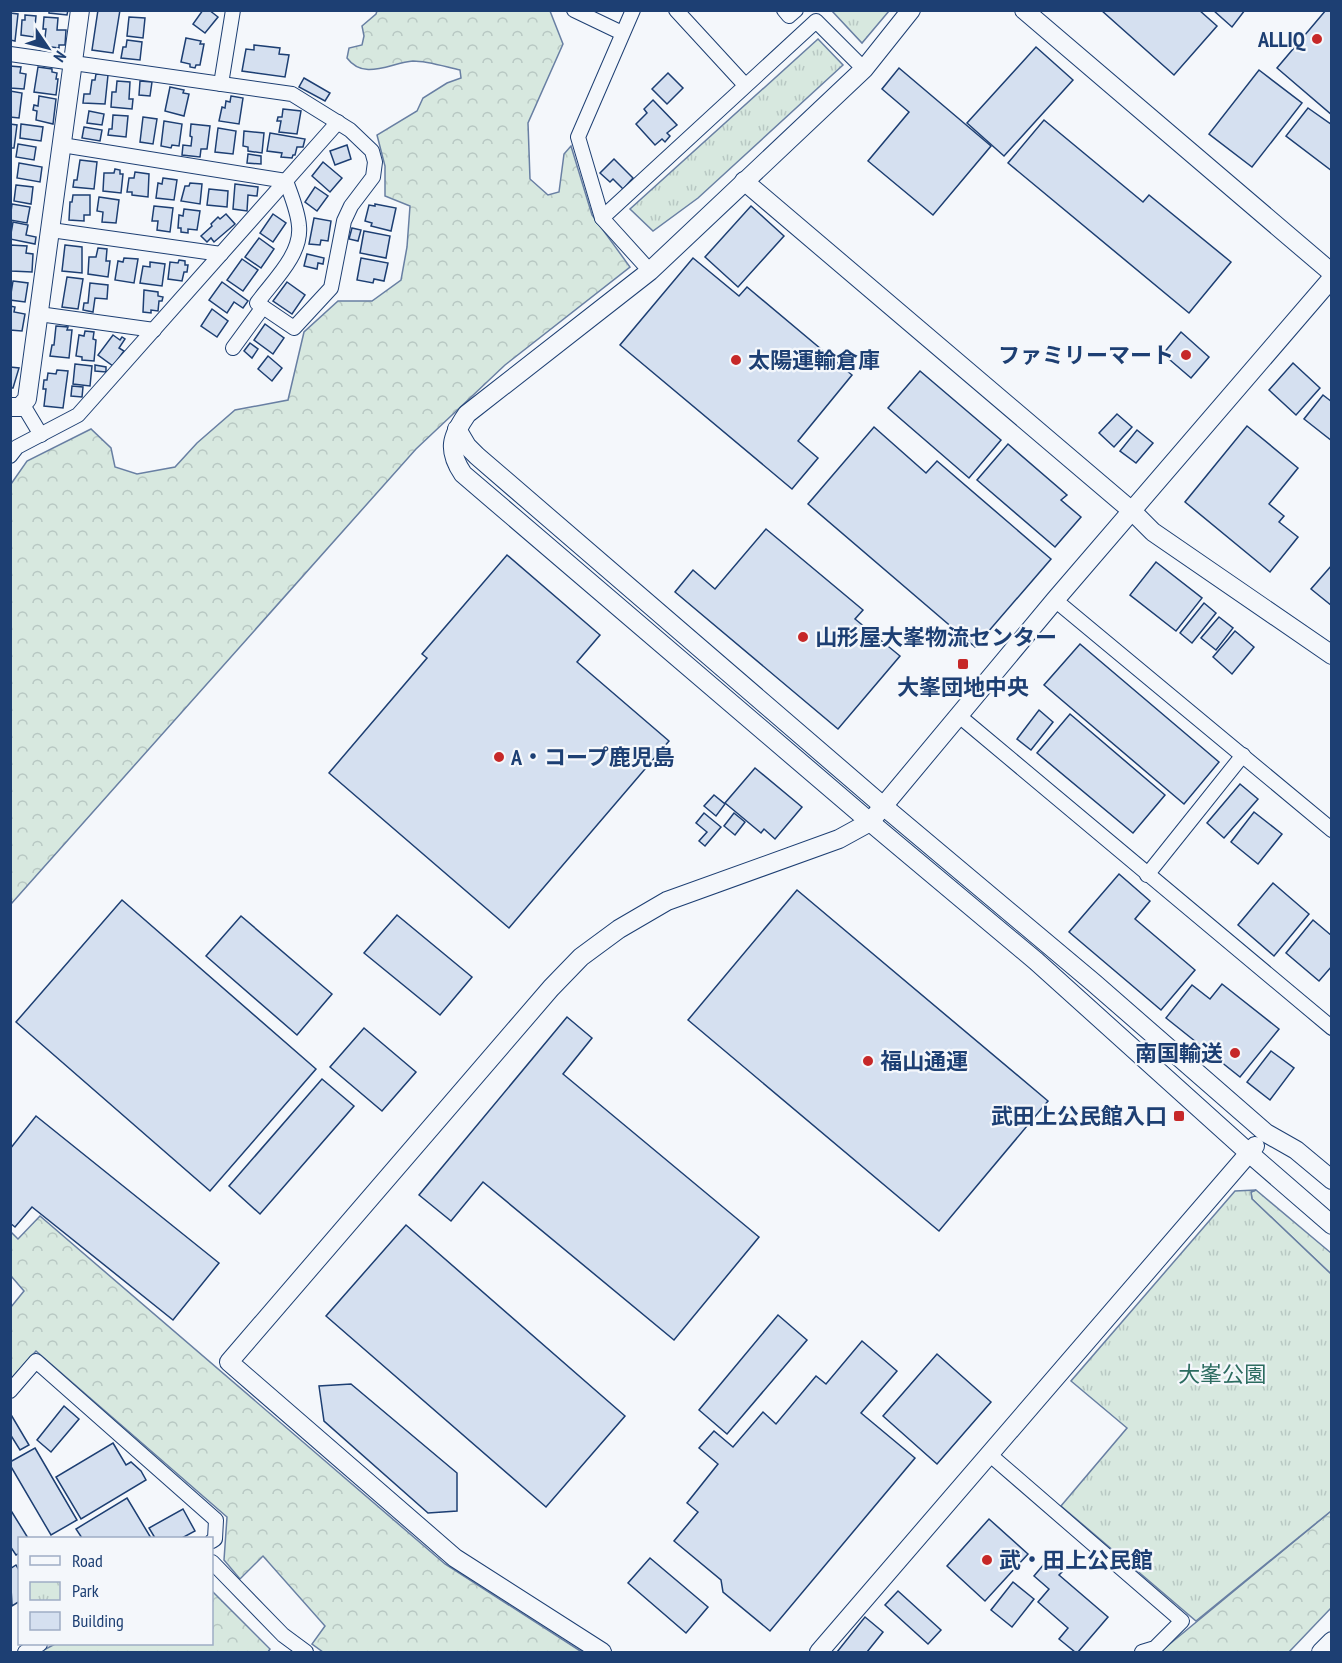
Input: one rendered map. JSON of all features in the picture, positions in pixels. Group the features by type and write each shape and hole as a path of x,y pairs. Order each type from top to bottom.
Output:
{"street":[{"path":"41,435 17,406 27,399 80,10"},
{"path":"221,84 233,10"},
{"path":"574,10 622,33"},
{"path":"633,10 578,137 602,218 650,271"},
{"path":"676,10 745,85"},
{"path":"784,10 789,16 796,10"},
{"path":"911,10 864,69 650,271 466,414 452,440 454,461 463,474 1036,961 1249,1154 1332,1225"},
{"path":"1024,10 1332,273"},
{"path":"602,218 816,21 864,69"},
{"path":"10,54 292,94 351,129 372,151 375,162 373,177 351,206 344,220 331,288 294,328 257,303 291,257 298,242 300,227 286,181"},
{"path":"10,456 17,447 78,416 338,122"},
{"path":"62,145 286,181"},
{"path":"744,181 1132,511 1153,532 1332,655"},
{"path":"51,230 221,254"},
{"path":"602,1653 455,1557 228,1362 550,988 581,957 619,929 667,901 839,839 870,822 1054,600 1332,278"},
{"path":"233,348 263,307"},
{"path":"39,314 154,330"},
{"path":"457,429 467,446 477,456 882,805 1094,983 1266,1133 1296,1150 1332,1180"},
{"path":"1054,600 1332,830"},
{"path":"958,715 1332,1028"},
{"path":"1147,875 1242,755"},
{"path":"819,1653 1266,1133"},
{"path":"10,1390 36,1361 216,1520 213,1540"},
{"path":"989,1454 1182,1621 1155,1648 1142,1653"},
{"path":"213,1563 282,1635 306,1653"},
{"path":"1321,1653 1332,1641"},
{"path":"25,1653 38,1645"}],"green space":[{"path":"377,11 550,11 563,44 528,123 530,179 548,195 559,192 564,154 571,146 592,215 630,267 505,365 416,449 11,904 11,484 27,461 91,429 111,448 115,467 137,474 175,467 197,443 235,410 288,400 304,332 338,301 372,301 401,280 407,247 410,206 385,196 385,166 377,135 417,111 423,98 447,83 461,78 460,70 425,62 404,62 369,70 354,65 347,58 349,48 362,45 364,36 362,26"},
{"path":"832,11 889,11 862,43"},
{"path":"818,39 843,65 698,198 653,231 630,209"},
{"path":"1256,1190 1331,1253 1331,1274 1252,1199 1251,1192"},
{"name":"大峯公園","path":"1256,1190 1251,1192 1252,1199 1331,1274 1331,1511 1196,1621 1061,1506 1127,1428 1071,1381 1235,1191"},
{"path":"40,1216 445,1564 582,1652 323,1652 312,1644 325,1626 263,1556 240,1579 224,1560 227,1517 36,1351 11,1379 11,1307 24,1291 11,1276 11,1232 18,1239"},
{"path":"1331,1511 1331,1608 1289,1652 1160,1652"},
{"path":"213,1592 270,1649 268,1652 40,1652 53,1645 213,1645"}],"building":[{"path":"49,10 68,10 67,15 49,13"},
{"path":"98,10 120,10 113,53 92,50"},
{"path":"203,10 209,10 218,17 205,33 193,24"},
{"path":"1101,10 1199,10 1217,26 1174,75"},
{"path":"1213,10 1245,10 1232,27"},
{"name":"ALLIQ","path":"1326,10 1332,10 1332,115 1277,68"},
{"path":"10,13 18,14 15,41 10,40"},
{"path":"25,15 36,16 34,37 21,35 22,20 25,20"},
{"path":"44,17 58,18 57,30 66,30 65,45 59,45 59,48 44,46 46,29 43,29"},
{"path":"129,17 145,18 143,38 127,36"},
{"path":"186,38 201,41 200,44 204,44 200,65 196,65 195,68 181,62"},
{"path":"127,40 142,42 140,60 121,58"},
{"path":"254,45 280,48 279,54 289,55 285,77 242,71 246,49 254,50"},
{"path":"1036,47 1073,80 1004,156 967,123"},
{"path":"10,66 21,67 20,73 26,74 24,89 10,88"},
{"path":"38,67 52,69 52,72 57,73 56,95 34,92"},
{"path":"899,68 991,146 933,215 868,161 909,112 882,89"},
{"path":"1259,70 1302,103 1252,167 1209,134"},
{"path":"668,73 683,88 667,104 652,89"},
{"path":"96,74 108,75 105,104 83,103 84,94 90,94 92,80 95,80"},
{"path":"304,78 330,93 325,101 299,87"},
{"path":"117,81 130,82 129,99 133,99 132,109 111,107 112,92 116,92"},
{"path":"140,81 152,82 150,96 139,95"},
{"path":"170,87 184,90 183,93 189,94 184,116 165,111"},
{"path":"10,91 22,93 19,118 10,117"},
{"path":"39,96 56,99 53,124 36,120 37,111 33,110 34,105 38,106"},
{"path":"231,96 243,98 239,124 219,121 222,107 225,108 226,101 230,102"},
{"path":"653,100 677,125 667,133 670,136 665,142 662,139 655,145 636,124 647,113 644,109"},
{"path":"1308,108 1332,125 1332,171 1286,136"},
{"path":"283,109 301,111 297,134 279,132 281,121 277,121 278,117 282,117"},
{"path":"89,111 104,114 102,125 87,123"},
{"path":"113,115 128,116 126,137 108,135 109,129 112,129"},
{"path":"143,117 157,119 153,144 140,142"},
{"path":"1044,120 1143,202 1149,195 1231,262 1189,313 1008,163"},
{"path":"164,121 182,124 179,146 172,145 171,148 161,146"},
{"path":"10,124 17,125 14,148 10,148"},
{"path":"21,124 43,127 41,141 20,138"},
{"path":"191,124 210,126 207,149 201,149 200,157 182,155 183,145 191,146"},
{"path":"84,127 102,130 100,141 82,138"},
{"path":"218,128 236,131 233,154 215,152"},
{"path":"244,131 264,133 262,153 248,151 248,147 243,146"},
{"path":"270,133 305,139 303,147 297,147 292,158 281,157 282,153 267,151"},
{"path":"18,144 36,147 34,160 16,157"},
{"path":"347,145 351,159 335,165 330,151"},
{"path":"248,154 261,156 261,164 247,163"},
{"path":"614,159 633,178 623,189 613,179 610,182 600,173"},
{"path":"80,160 97,162 94,189 73,187 74,180 77,180"},
{"path":"323,162 342,178 330,192 312,176"},
{"path":"19,163 42,167 40,182 17,178"},
{"path":"115,169 120,170 120,174 123,174 121,193 103,191 104,173 114,173"},
{"path":"135,172 149,174 148,197 127,192 129,178 134,178"},
{"path":"163,178 177,180 174,200 156,198 158,183 162,184"},
{"path":"190,183 202,184 200,204 181,201 185,186 189,186"},
{"path":"235,184 258,187 257,196 248,195 247,211 233,209"},
{"path":"16,185 33,187 31,204 14,201"},
{"path":"315,187 328,196 317,211 305,202"},
{"path":"209,189 228,191 227,207 207,205"},
{"path":"73,195 90,195 90,215 84,215 84,221 69,220 70,202 72,202"},
{"path":"99,197 119,200 116,223 102,222 103,212 97,211"},
{"path":"12,204 30,207 27,223 10,220"},
{"path":"375,204 396,208 391,231 371,226 372,223 365,221 369,205 375,206"},
{"path":"154,206 173,208 170,232 157,230 158,221 152,221"},
{"path":"751,206 784,236 738,287 705,257"},
{"path":"184,209 200,211 197,230 188,229 188,233 181,232 181,228 178,228 179,215 183,216"},
{"path":"226,214 235,224 214,242 211,238 207,242 201,236 218,217 220,219"},
{"path":"273,214 286,223 273,242 260,233"},
{"path":"314,218 331,221 328,241 321,240 320,245 309,244"},
{"path":"13,222 28,225 26,235 36,237 35,244 10,239"},
{"path":"352,228 361,230 358,241 349,239"},
{"path":"364,231 390,236 386,258 360,253"},
{"path":"259,238 274,249 261,268 245,257"},
{"path":"10,245 27,246 26,253 33,254 32,272 11,271"},
{"path":"65,245 82,247 82,273 62,271"},
{"path":"98,248 107,249 106,261 110,261 108,277 88,274 89,257 96,257"},
{"path":"307,254 324,258 323,264 318,263 317,269 304,266"},
{"path":"124,258 138,259 134,283 115,280 118,261 123,262"},
{"path":"361,258 388,263 384,281 374,279 373,283 357,280"},
{"name":"太陽運輸倉庫","path":"693,258 739,296 747,287 852,375 798,441 818,458 792,489 620,345"},
{"path":"242,259 258,270 243,291 227,280"},
{"path":"179,260 185,261 185,265 188,265 182,281 168,279 170,262 178,263"},
{"path":"150,262 165,264 162,286 140,283 143,266 150,267"},
{"path":"67,277 83,279 78,309 62,307"},
{"path":"13,281 28,283 25,302 10,300"},
{"path":"222,282 248,301 243,308 234,302 227,313 209,300"},
{"path":"287,282 305,295 292,314 273,301"},
{"path":"90,283 108,285 107,299 95,298 93,312 83,310 84,303 88,303"},
{"path":"144,290 158,292 158,296 163,297 162,301 159,301 158,311 143,312"},
{"path":"10,306 15,307 14,312 25,314 22,331 10,330"},
{"path":"212,309 228,321 217,337 201,326"},
{"path":"265,324 284,338 273,354 254,340"},
{"path":"56,326 68,327 67,330 72,330 69,358 50,356"},
{"path":"85,331 94,332 93,339 96,340 94,361 82,360 82,357 76,356 79,335 84,336"},
{"name":"ファミリーマート","path":"1181,332 1209,357 1191,378 1163,354"},
{"path":"113,335 120,340 122,337 125,339 119,348 124,351 113,366 98,355"},
{"path":"250,343 258,349 252,358 244,351"},
{"path":"268,356 282,368 272,381 258,369"},
{"path":"1293,363 1320,388 1296,415 1269,390"},
{"path":"75,364 92,366 90,386 73,384"},
{"path":"95,365 106,367 106,372 95,371"},
{"path":"10,367 19,368 13,388 10,388"},
{"path":"57,370 68,371 63,408 44,406 46,389 43,389 44,380 47,380 48,373 56,374"},
{"path":"920,371 1001,440 969,478 888,408"},
{"path":"72,386 83,387 82,397 71,396"},
{"path":"1323,395 1332,402 1332,441 1304,419"},
{"path":"1117,414 1132,427 1114,447 1099,433"},
{"path":"1247,426 1298,468 1269,504 1284,516 1279,522 1298,537 1270,572 1185,502"},
{"path":"874,427 926,473 937,461 1051,559 975,647 808,504"},
{"path":"1137,430 1153,443 1136,463 1120,451"},
{"path":"1008,444 1067,495 1061,500 1081,517 1055,547 977,480"},
{"name":"山形屋大峯物流センター","path":"766,529 863,610 855,619 900,656 838,729 675,592 693,570 715,589"},
{"name":"A・コープ鹿児島","path":"507,555 600,635 577,662 669,741 509,928 329,773 427,658 422,654"},
{"path":"1156,562 1202,598 1176,631 1130,595"},
{"path":"1332,565 1332,606 1311,589"},
{"path":"1204,603 1216,613 1192,643 1180,633"},
{"path":"1219,617 1233,628 1216,650 1201,638"},
{"path":"1235,631 1254,647 1232,674 1213,657"},
{"path":"1080,644 1219,762 1184,804 1044,685"},
{"path":"1039,710 1053,722 1031,750 1017,739"},
{"path":"1070,714 1165,795 1133,833 1037,753"},
{"path":"755,768 802,807 775,839 764,829 761,833 725,803"},
{"path":"1240,784 1258,799 1224,838 1207,823"},
{"path":"714,795 725,804 716,816 704,806"},
{"path":"1254,812 1282,834 1258,864 1231,842"},
{"path":"704,813 721,827 705,846 699,841 707,832 696,823"},
{"path":"734,813 745,822 735,835 724,826"},
{"path":"1119,874 1150,901 1135,919 1195,970 1161,1010 1069,932"},
{"path":"1273,883 1309,914 1274,956 1238,925"},
{"name":"福山通運","path":"797,890 1048,1101 939,1231 688,1020"},
{"path":"122,900 316,1069 210,1191 16,1022"},
{"path":"397,915 472,977 440,1015 364,953"},
{"path":"241,916 332,994 297,1035 206,956"},
{"path":"1313,920 1332,936 1332,966 1319,981 1286,953"},
{"name":"南国輸送","path":"1222,984 1279,1029 1240,1077 1166,1018 1192,985 1210,999"},
{"path":"567,1017 592,1038 563,1074 759,1237 674,1340 483,1182 451,1221 419,1195"},
{"path":"364,1028 416,1072 382,1111 330,1067"},
{"path":"1271,1051 1294,1068 1270,1100 1247,1082"},
{"path":"322,1079 354,1106 260,1214 229,1186"},
{"path":"36,1116 219,1263 173,1320 32,1207 15,1227 10,1223 10,1149"},
{"path":"406,1225 625,1416 546,1507 326,1316"},
{"path":"778,1315 807,1340 727,1434 699,1410"},
{"path":"862,1341 897,1371 861,1413 915,1458 770,1631 723,1592 721,1580 674,1541 698,1512 687,1503 718,1464 699,1448 714,1431 733,1447 763,1412 776,1424 816,1376 826,1384"},
{"path":"937,1354 991,1402 937,1464 883,1416"},
{"path":"351,1384 457,1473 457,1511 428,1513 324,1421 319,1386"},
{"path":"64,1406 79,1419 51,1452 37,1440"},
{"path":"10,1413 29,1445 20,1450 10,1434"},
{"path":"113,1443 126,1465 131,1462 141,1471 146,1480 81,1519 56,1477"},
{"path":"35,1448 77,1520 51,1535 10,1465 10,1462"},
{"path":"127,1498 150,1537 81,1537 76,1529"},
{"path":"10,1509 27,1537 18,1537 18,1554 16,1555 10,1546"},
{"path":"183,1509 195,1531 184,1537 154,1537 149,1528"},
{"name":"武・田上公民館","path":"989,1519 1028,1554 985,1601 947,1566"},
{"path":"1050,1557 1065,1569 1059,1575 1108,1617 1078,1652 1059,1639 1068,1628 1038,1602 1049,1589 1034,1576"},
{"path":"650,1558 708,1607 686,1633 628,1583"},
{"path":"16,1565 18,1568 18,1602 12,1606 10,1569"},
{"path":"1013,1582 1034,1599 1012,1627 991,1610"},
{"path":"898,1591 941,1630 928,1644 885,1605"},
{"path":"865,1617 883,1632 867,1652 837,1652"}],"place":[{"name":"ALLIQ","path":"1317,39"},
{"name":"ファミリーマート","path":"1186,355"},
{"name":"太陽運輸倉庫","path":"736,360"},
{"name":"山形屋大峯物流センター","path":"803,637"},
{"name":"大峯団地中央","path":"963,664"},
{"name":"A・コープ鹿児島","path":"499,757"},
{"name":"南国輸送","path":"1235,1053"},
{"name":"福山通運","path":"868,1061"},
{"name":"武田上公民館入口","path":"1179,1116"},
{"name":"武・田上公民館","path":"987,1560"}]}
